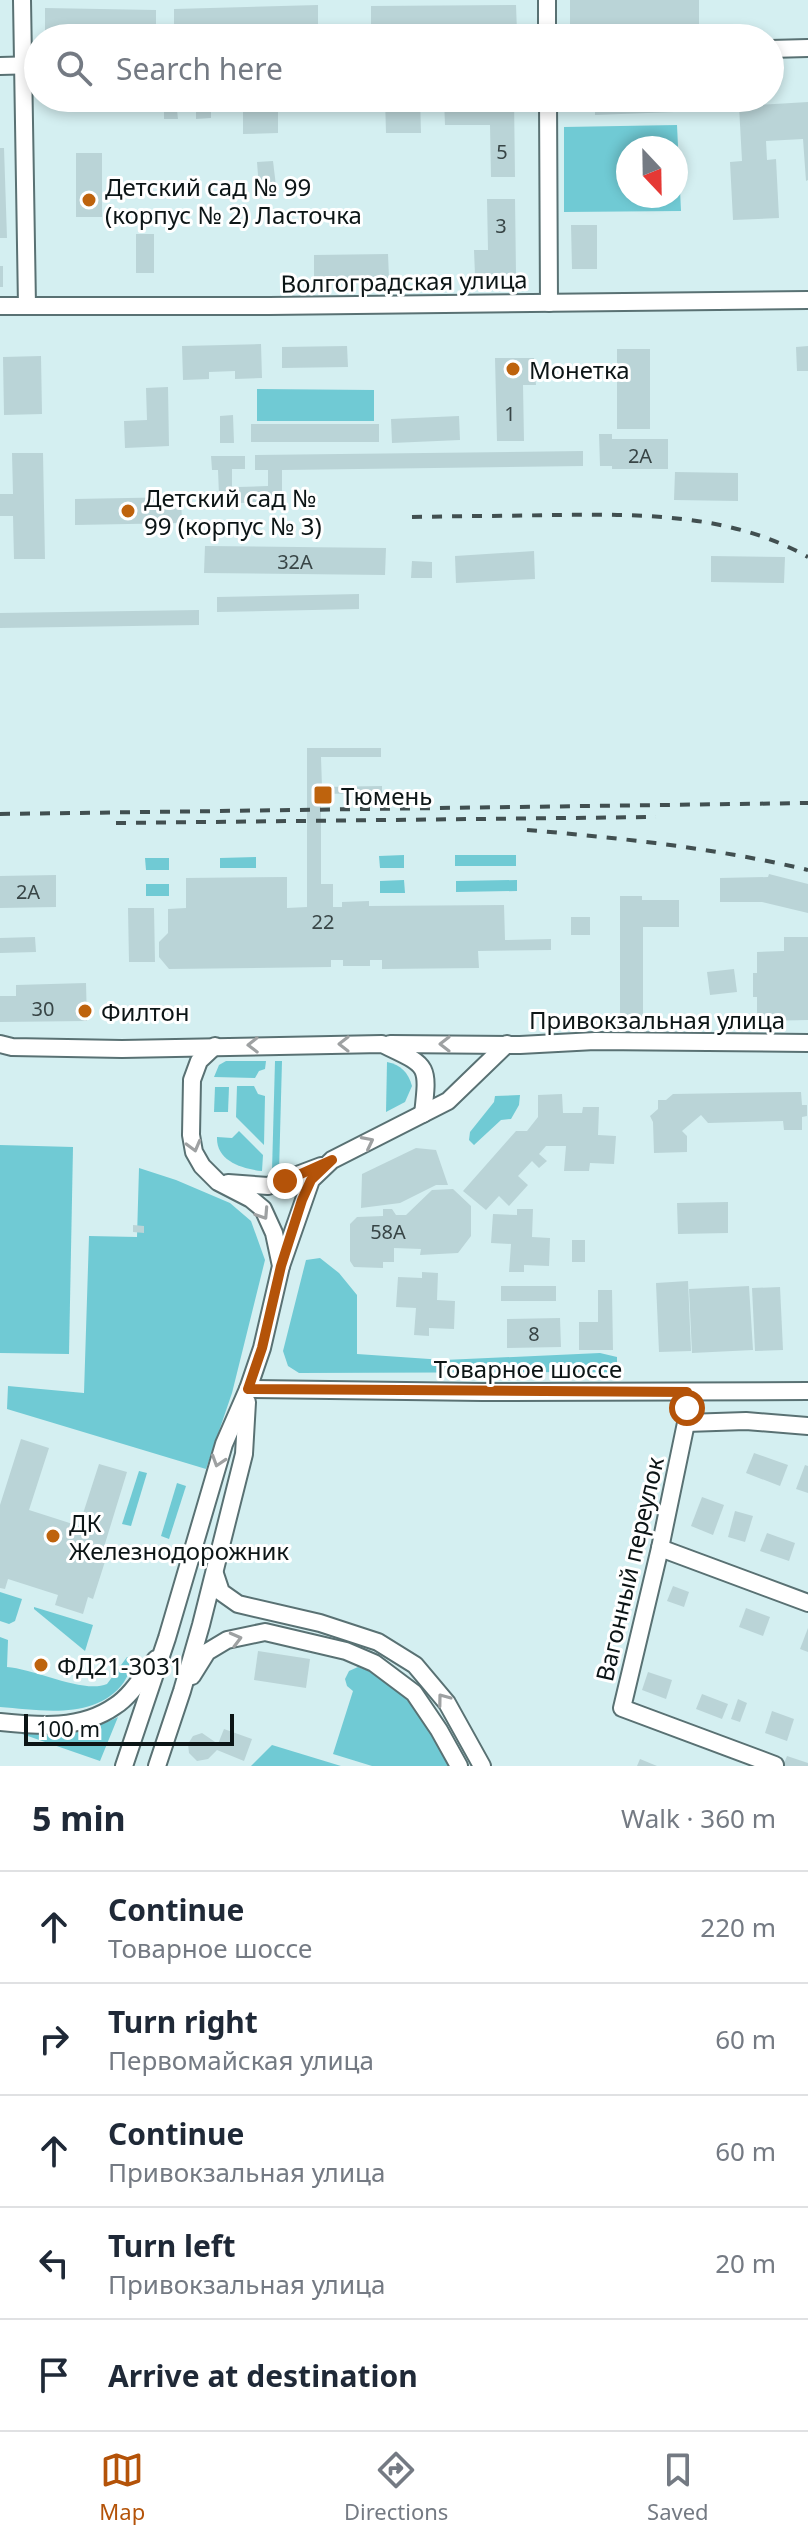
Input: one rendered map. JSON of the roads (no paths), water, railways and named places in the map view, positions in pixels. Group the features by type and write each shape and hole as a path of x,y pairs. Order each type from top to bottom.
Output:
{"street":[{"path":"22,0 25,24"},
{"path":"547,0 547,24"},
{"path":"784,49 808,48"},
{"path":"0,66 24,65"},
{"path":"27,306 30,112"},
{"path":"548,112 549,303"},
{"name":"Волгоградская улица","path":"0,306 808,300"},
{"name":"Привокзальная улица","path":"0,1044 12,1047 164,1049 609,1040 808,1043"},
{"name":"Привокзальная улица","path":"382,1044 414,1059 423,1068 427,1081 423,1114"},
{"name":"Привокзальная улица","path":"218,1182 268,1186 332,1160 448,1101 507,1044"},
{"path":"215,1046 199,1061 192,1080 191,1135 194,1152 202,1166 218,1182 251,1199 263,1209 274,1233 281,1266"},
{"name":"Привокзальная улица","path":"248,1389 262,1348 281,1266 311,1180 332,1160"},
{"path":"157,1766 182,1691 244,1454 248,1389"},
{"path":"124,1766 224,1444 248,1389"},
{"name":"Товарное шоссе","path":"248,1389 808,1391"},
{"name":"Вагонный переулок","path":"687,1392 686,1423 622,1708 775,1765"},
{"path":"686,1423 746,1421 808,1426"},
{"path":"660,1548 808,1603"},
{"path":"215,1572 221,1592 238,1604 320,1623 378,1642 415,1665 447,1703 482,1766"},
{"path":"182,1691 207,1652 227,1640 265,1632 346,1651 374,1663 414,1693 459,1766"},
{"path":"0,1722 62,1725 87,1720 117,1705 162,1651"}],"railway":[{"path":"412,517 618,515 683,519 747,532 808,557"},
{"path":"0,814 808,803"},
{"path":"116,823 656,817"},
{"path":"527,830 668,845 808,870"}],"place":[{"name":"Детский сад № 99 (корпус № 2) Ласточка","path":"89,200"},
{"name":"Монетка","path":"513,369"},
{"name":"Детский сад № 99 (корпус № 3)","path":"128,511"},
{"name":"Тюмень","path":"323,795"},
{"name":"Филтон","path":"85,1011"},
{"name":"ДК Железнодорожник","path":"53,1536"},
{"name":"ФД21-3031","path":"41,1665"}]}
